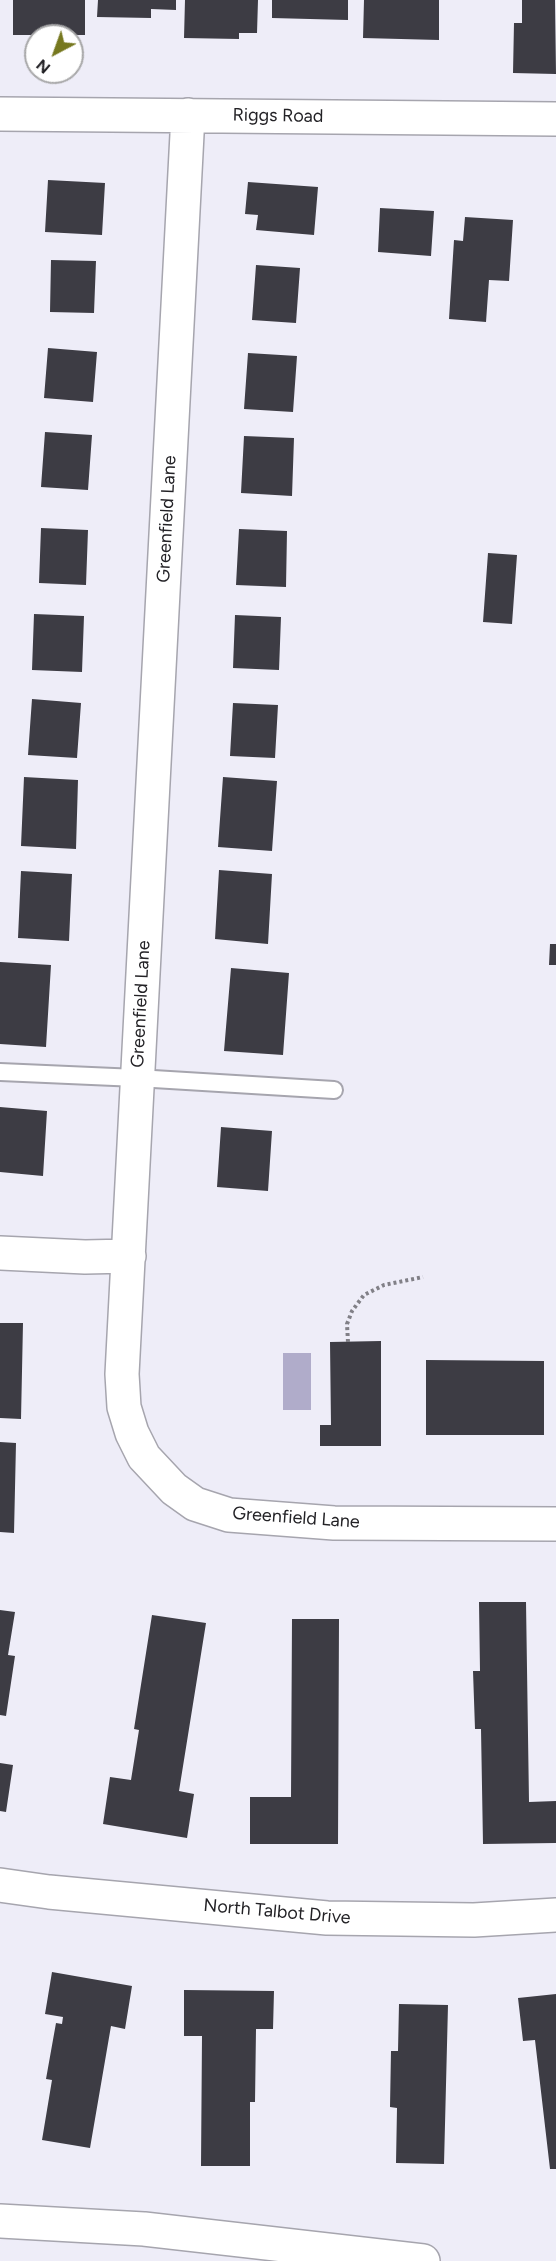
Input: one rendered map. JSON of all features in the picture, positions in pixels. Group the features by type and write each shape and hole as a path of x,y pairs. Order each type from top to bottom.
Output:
{"main road":[{"name":"Riggs Road","path":"0,114 556,119"},
{"name":"Greenfield Lane","path":"188,115 122,1374 124,1407 132,1433 144,1457 174,1489 195,1504 229,1515 334,1523 556,1524"},
{"path":"0,1253 85,1257 129,1256"},
{"name":"North Talbot Drive","path":"0,1885 49,1892 327,1918 474,1920 556,1915"},
{"path":"0,2221 144,2229 423,2261"}],"lane":[{"path":"0,1072 334,1090"}],"path":[{"path":"348,1341 347,1324 352,1311 364,1295 384,1285 423,1277"}],"shaded area":[{"path":"283,1353 311,1353 311,1410 283,1410"}],"building":[{"path":"13,0 85,0 85,35 84,24 24,24 24,35 13,35"},
{"path":"98,0 176,0 176,10 151,9 151,18 97,17"},
{"path":"185,0 258,0 257,33 239,33 239,39 184,38"},
{"path":"272,0 348,0 348,20 272,18"},
{"path":"364,0 439,0 439,40 363,38"},
{"path":"522,0 555,0 556,74 513,73 514,23 522,23"},
{"path":"48,180 105,183 102,235 45,232"},
{"path":"248,182 318,187 314,235 256,230 258,215 245,214"},
{"path":"380,208 434,211 431,256 378,252"},
{"path":"465,217 513,220 509,281 489,280 486,322 449,319 454,240 463,241"},
{"path":"51,260 96,261 94,313 50,312"},
{"path":"256,265 300,268 296,323 252,320"},
{"path":"48,348 97,352 93,402 44,398"},
{"path":"248,353 297,356 293,412 244,409"},
{"path":"45,432 92,435 88,490 41,487"},
{"path":"244,436 294,438 292,496 241,493"},
{"path":"41,528 88,530 86,585 39,583"},
{"path":"239,529 287,531 286,587 236,585"},
{"path":"488,553 517,555 512,624 483,622"},
{"path":"34,614 84,616 82,672 32,670"},
{"path":"235,615 281,617 279,670 233,668"},
{"path":"32,699 81,703 77,758 28,755"},
{"path":"233,703 278,705 275,758 230,756"},
{"path":"24,777 78,780 76,849 21,846"},
{"path":"223,777 277,781 272,851 218,847"},
{"path":"219,870 272,874 268,944 215,939"},
{"path":"21,871 72,874 69,941 18,938"},
{"path":"550,944 556,944 556,965 549,965"},
{"path":"0,962 51,965 46,1047 0,1044"},
{"path":"231,968 289,973 283,1055 224,1051"},
{"path":"0,1107 47,1111 43,1176 0,1172"},
{"path":"221,1127 272,1131 268,1191 217,1187"},
{"path":"0,1323 23,1323 21,1419 0,1418"},
{"path":"381,1341 381,1446 320,1446 320,1425 331,1425 330,1342"},
{"path":"426,1360 544,1361 544,1435 426,1435"},
{"path":"0,1442 16,1443 14,1533 0,1532"},
{"path":"479,1602 526,1602 529,1802 556,1801 556,1843 483,1844 481,1729 475,1729 473,1671 480,1671"},
{"path":"0,1610 15,1612 8,1655 15,1656 6,1716 0,1715"},
{"path":"152,1615 206,1623 179,1791 194,1794 187,1838 103,1824 110,1777 131,1780 139,1730 134,1729"},
{"path":"292,1619 339,1619 338,1844 250,1844 250,1797 291,1797"},
{"path":"0,1763 13,1765 6,1812 0,1811"},
{"path":"52,1972 132,1986 125,2029 111,2026 90,2148 42,2140 52,2080 46,2079 56,2023 62,2024 63,2017 45,2014"},
{"path":"184,1990 274,1991 273,2029 256,2029 255,2102 250,2102 250,2166 201,2166 202,2036 184,2036"},
{"path":"556,1994 556,2169 550,2169 535,2040 523,2041 518,1998"},
{"path":"399,2004 448,2005 444,2164 396,2163 397,2108 390,2107 391,2051 398,2051"}]}
